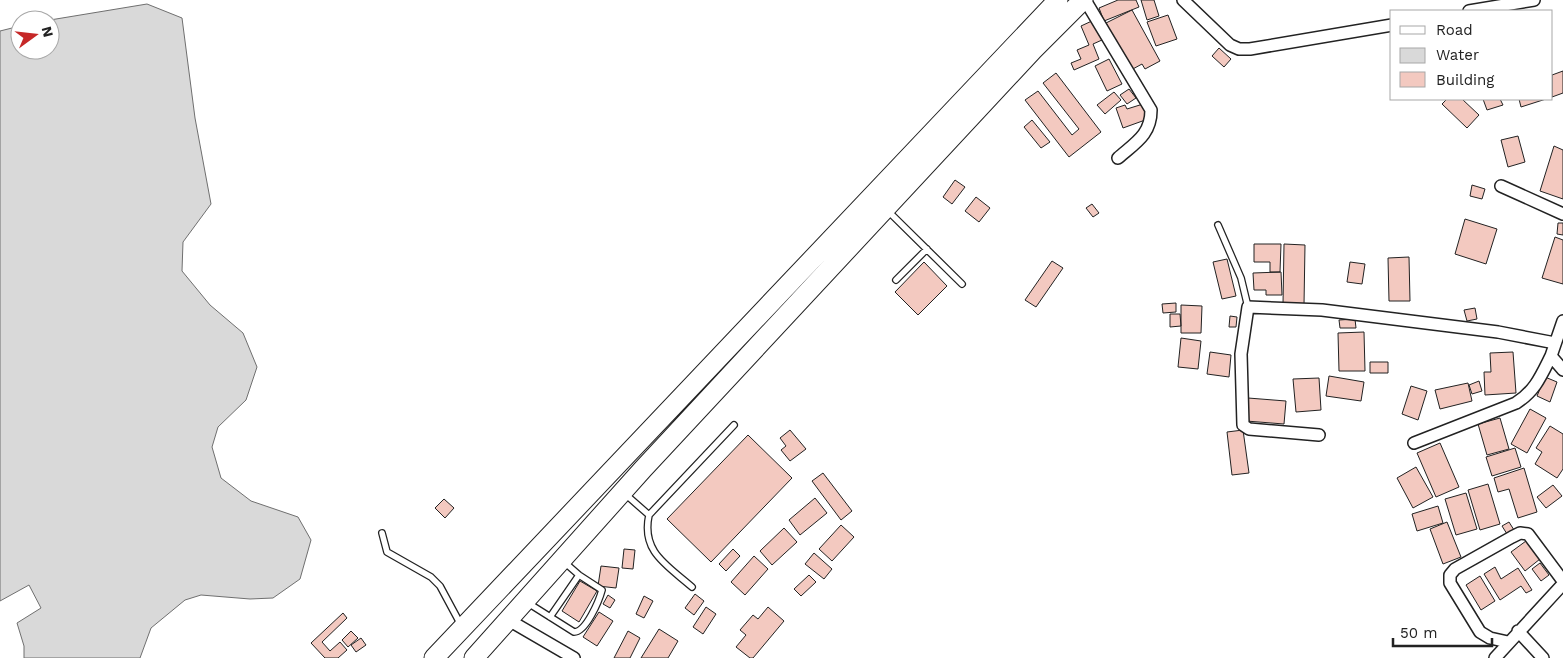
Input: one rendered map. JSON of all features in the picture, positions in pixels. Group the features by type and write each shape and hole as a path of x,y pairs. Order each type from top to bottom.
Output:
{"main road":[{"path":"434,658 1058,0"},
{"path":"474,658 622,492 1033,50 1084,0"}],"street":[{"path":"1084,0 1151,110 1151,123 1142,138 1118,158"},
{"path":"1183,0 1230,45 1239,49 1250,49 1390,25"},
{"path":"1476,10 1534,0"},
{"path":"1501,186 1563,214"},
{"path":"1319,434 1249,429 1243,425 1242,354 1248,307 1322,310 1397,321 1498,332 1556,344"},
{"path":"1414,443 1516,403 1529,395 1537,384 1551,356 1563,321"},
{"path":"1551,356 1563,370"},
{"path":"1495,658 1563,583 1528,534 1520,533 1512,536 1455,569 1450,575 1450,582 1480,632 1490,638 1508,642"},
{"path":"507,619 574,658"},
{"path":"1518,631 1543,658"}],"lane":[{"path":"886,210 962,284"},
{"path":"1218,225 1242,278 1248,307"},
{"path":"896,280 927,249"},
{"path":"692,587 662,561 649,545 647,524 649,515 734,425"},
{"path":"622,492 649,515"},
{"path":"382,533 387,552 431,577 440,586 462,628"},
{"path":"524,600 574,632 581,630 599,602 602,590 578,575 561,560"},
{"path":"550,617 578,575"}],"water":[{"path":"147,4 182,18 195,118 211,204 183,242 182,271 210,305 243,333 257,367 246,400 218,427 212,447 221,478 251,501 298,517 311,540 300,579 273,598 250,599 201,595 185,600 151,628 140,658 24,658 24,646 17,623 41,608 29,585 0,601 0,31 10,28 10,60 60,60 60,18"}],"building":[{"path":"1118,0 1136,0 1139,7 1104,21 1099,8"},
{"path":"1141,0 1154,0 1159,16 1147,20"},
{"path":"1132,10 1160,61 1145,69 1142,64 1131,70 1106,23"},
{"path":"1168,15 1177,39 1156,46 1147,22"},
{"path":"1094,20 1102,40 1093,44 1099,59 1074,70 1071,63 1081,59 1077,50 1089,45 1081,26"},
{"path":"1219,48 1231,59 1224,67 1212,56"},
{"path":"1109,59 1122,84 1107,91 1095,66"},
{"path":"1563,71 1563,93 1553,97 1553,75"},
{"path":"1056,73 1101,132 1069,157 1025,100 1038,91 1072,135 1079,129 1043,83"},
{"path":"1129,89 1136,98 1127,104 1120,95"},
{"path":"1114,92 1121,100 1105,114 1097,105"},
{"path":"1446,100 1463,100 1479,115 1467,128 1442,104"},
{"path":"1483,100 1500,100 1503,105 1487,110"},
{"path":"1519,100 1543,100 1521,107"},
{"path":"1143,104 1148,119 1123,128 1116,108 1125,105 1127,109"},
{"path":"1032,120 1050,142 1041,148 1024,127"},
{"path":"1518,136 1525,162 1508,167 1501,140"},
{"path":"1554,146 1563,150 1563,199 1540,191"},
{"path":"955,180 965,187 952,204 943,197"},
{"path":"1472,185 1485,189 1482,199 1470,196"},
{"path":"976,197 990,208 979,222 965,211"},
{"path":"1092,204 1099,213 1093,217 1086,208"},
{"path":"1465,219 1497,229 1486,264 1455,254"},
{"path":"1558,223 1563,223 1563,235 1557,234"},
{"path":"1555,237 1563,240 1563,284 1542,278"},
{"path":"1254,244 1281,244 1280,272 1270,272 1270,262 1254,262"},
{"path":"1284,244 1305,245 1304,305 1283,304"},
{"path":"1409,257 1410,301 1389,301 1388,258"},
{"path":"1227,259 1236,296 1222,299 1213,262"},
{"path":"1052,261 1063,268 1036,307 1025,300"},
{"path":"924,262 947,286 918,315 895,292"},
{"path":"1350,262 1365,264 1362,284 1347,282"},
{"path":"1281,272 1282,295 1266,295 1266,290 1254,290 1253,273"},
{"path":"1176,303 1176,312 1163,313 1162,304"},
{"path":"1181,305 1202,306 1201,333 1181,333"},
{"path":"1475,308 1477,319 1467,321 1464,310"},
{"path":"1170,314 1180,314 1181,326 1170,327"},
{"path":"1230,316 1237,317 1236,327 1229,327"},
{"path":"1355,319 1356,328 1340,328 1339,320"},
{"path":"1364,332 1365,371 1339,371 1338,333"},
{"path":"1181,338 1201,341 1198,369 1178,367"},
{"path":"1210,352 1231,355 1229,377 1207,374"},
{"path":"1513,352 1516,393 1485,395 1484,372 1491,372 1490,353"},
{"path":"1370,362 1388,362 1388,373 1370,373"},
{"path":"1329,376 1364,382 1361,401 1326,396"},
{"path":"1545,377 1557,382 1550,402 1537,396"},
{"path":"1319,378 1321,410 1296,412 1293,379"},
{"path":"1479,381 1482,391 1472,394 1469,385"},
{"path":"1468,383 1472,401 1440,409 1435,390"},
{"path":"1411,386 1427,391 1418,420 1402,414"},
{"path":"1248,398 1286,401 1284,424 1246,421"},
{"path":"1530,409 1546,418 1527,453 1511,444"},
{"path":"1500,418 1509,449 1487,455 1478,424"},
{"path":"1550,426 1563,434 1563,469 1557,478 1535,464 1542,452 1536,448"},
{"path":"790,430 806,449 790,461 781,450 786,446 780,438"},
{"path":"1243,430 1249,473 1232,475 1227,432"},
{"path":"748,435 792,478 711,562 667,519"},
{"path":"1440,443 1459,487 1436,497 1417,453"},
{"path":"1515,448 1521,467 1492,476 1486,457"},
{"path":"1416,467 1433,497 1413,508 1397,478"},
{"path":"1524,468 1537,512 1518,518 1509,489 1498,492 1494,478"},
{"path":"823,473 852,511 841,520 812,481"},
{"path":"1488,484 1500,524 1480,530 1468,490"},
{"path":"1553,485 1562,496 1546,508 1537,497"},
{"path":"1466,493 1477,529 1456,535 1445,499"},
{"path":"815,498 827,513 800,535 789,520"},
{"path":"444,499 454,508 445,518 435,508"},
{"path":"1438,506 1443,523 1417,531 1412,514"},
{"path":"1447,522 1461,557 1443,564 1430,529"},
{"path":"1509,522 1514,530 1507,534 1502,526"},
{"path":"841,525 854,537 832,561 819,549"},
{"path":"784,528 797,542 772,565 760,551"},
{"path":"1526,541 1540,559 1525,571 1511,552"},
{"path":"624,549 635,550 633,569 622,568"},
{"path":"733,549 740,556 726,571 719,564"},
{"path":"814,553 832,569 824,579 805,564"},
{"path":"754,556 768,569 745,595 731,582"},
{"path":"1540,563 1549,575 1541,581 1532,569"},
{"path":"601,566 619,568 616,588 598,586"},
{"path":"1495,567 1501,579 1518,568 1532,590 1526,593 1521,586 1500,600 1484,574"},
{"path":"809,575 816,582 801,596 794,589"},
{"path":"1480,576 1495,601 1481,610 1466,585"},
{"path":"580,581 597,591 579,622 562,611"},
{"path":"695,594 704,601 694,615 685,608"},
{"path":"608,595 615,600 610,608 603,604"},
{"path":"644,596 653,601 644,618 636,614"},
{"path":"706,607 716,614 703,634 693,627"},
{"path":"768,607 784,621 753,658 750,658 736,647 746,635 740,630 753,615 758,619"},
{"path":"599,612 613,621 597,646 583,637"},
{"path":"343,613 347,618 322,642 330,651 340,642 347,650 338,658 325,658 311,643"},
{"path":"659,629 678,641 668,658 641,658"},
{"path":"351,631 358,638 348,647 342,640"},
{"path":"628,631 640,638 630,658 614,658"},
{"path":"361,638 366,645 356,652 351,645"}]}
